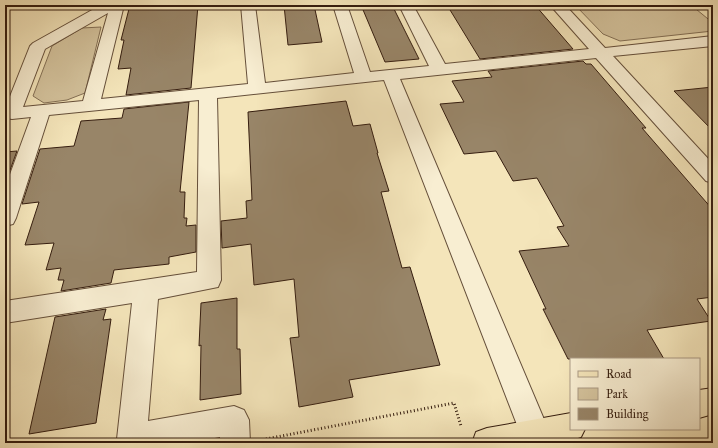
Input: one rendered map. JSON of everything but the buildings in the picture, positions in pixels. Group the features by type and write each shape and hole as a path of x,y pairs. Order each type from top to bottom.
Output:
{"main road":[{"path":"700,404 713,401"},
{"path":"475,436 537,439 570,428"}],"street":[{"path":"111,5 38,46 12,114 713,41"},
{"path":"91,105 117,5"},
{"path":"248,5 257,88"},
{"path":"340,5 363,77"},
{"path":"406,5 439,69"},
{"path":"556,5 713,176"},
{"path":"390,74 537,439"},
{"path":"5,312 209,280 208,93"},
{"path":"5,218 42,111"},
{"path":"146,291 132,439 234,420 235,443"}],"path":[{"path":"262,440 454,403 475,436"}],"green space":[{"path":"575,5 691,5 713,23 713,31 620,41 603,34"},
{"path":"101,27 85,93 67,100 44,103 33,96 52,46 82,28"}]}
